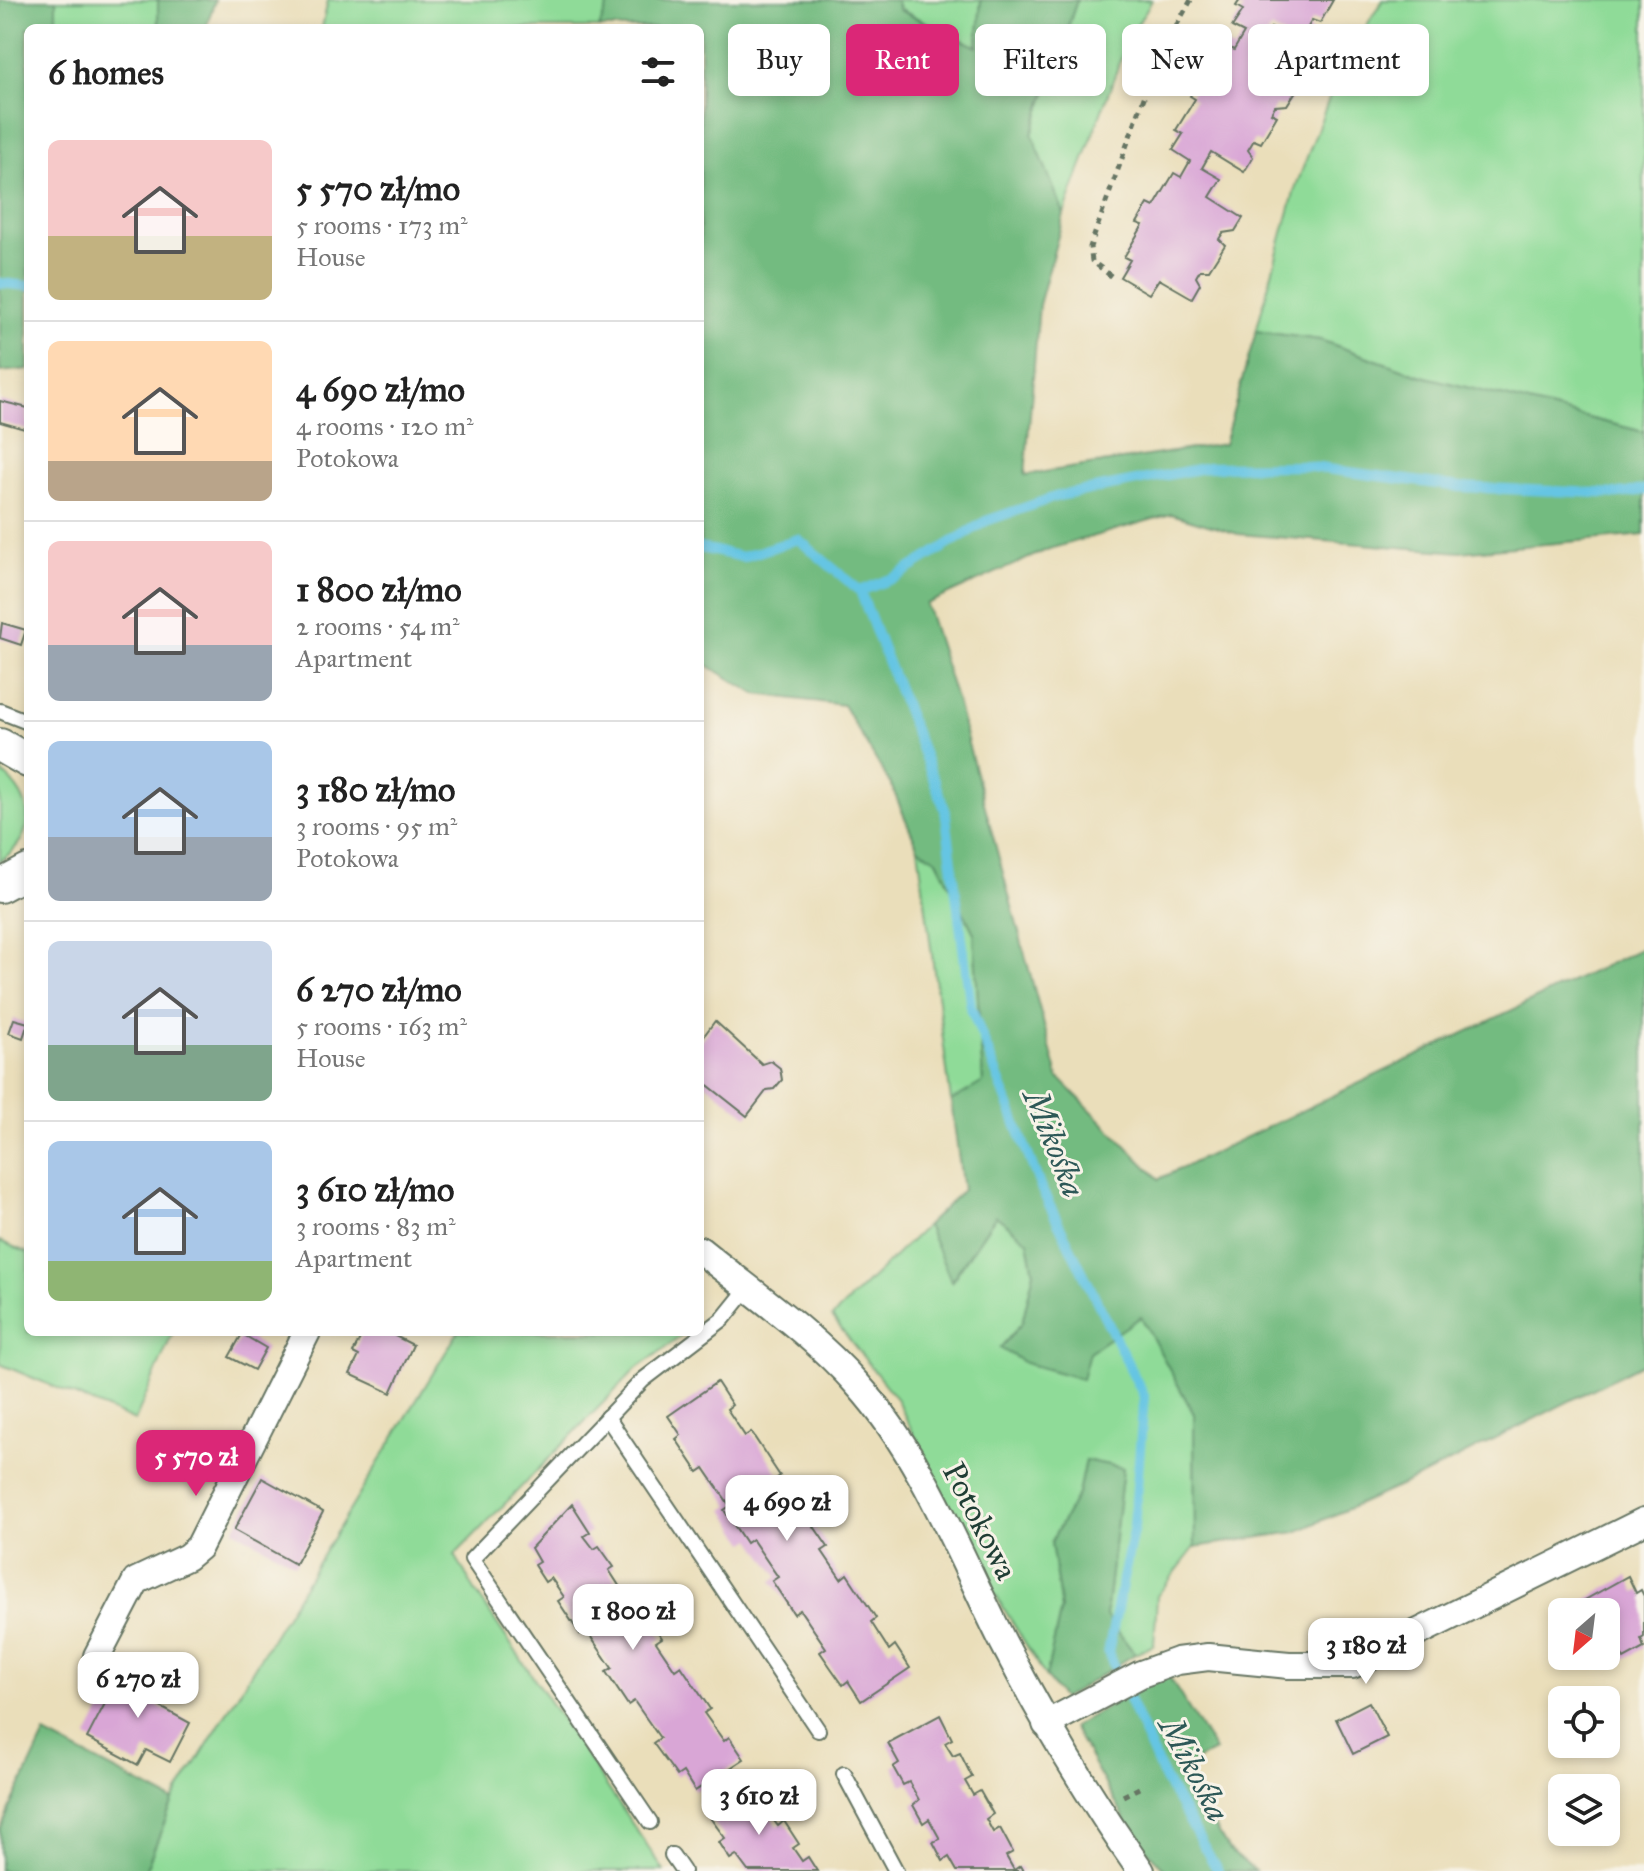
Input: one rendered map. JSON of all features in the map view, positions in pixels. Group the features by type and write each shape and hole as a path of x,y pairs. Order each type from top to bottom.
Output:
{"street":[{"path":"0,745 24,759"},
{"path":"0,886 24,873"},
{"name":"Potokowa","path":"704,1253 808,1336 858,1384 892,1430 928,1489 1046,1724 1098,1809 1141,1871"},
{"path":"97,1656 136,1581 187,1557 199,1547 305,1336"},
{"path":"1046,1724 1141,1674 1177,1661 1208,1657 1289,1665 1352,1665 1644,1521"}],"lane":[{"path":"0,711 24,720"},
{"path":"704,1333 723,1319 748,1288"},
{"path":"650,1822 472,1559 643,1380 701,1336"},
{"path":"607,1417 818,1730"},
{"path":"844,1774 896,1871"},
{"path":"672,1855 683,1871"}],"path":[{"path":"1111,276 1092,261 1090,247 1159,56 1191,0"},
{"path":"1121,1797 1143,1786"}],"green space":[{"path":"0,0 56,0 56,24 24,24 24,369 0,372"},
{"path":"56,0 158,0 158,24 56,24"},
{"path":"158,0 215,0 207,24 158,24"},
{"path":"328,0 610,0 601,24 323,24"},
{"path":"610,0 896,0 899,10 929,24 846,24 846,96 959,96 959,38 975,46 975,96 1045,96 1032,134 1064,214 1039,305 1025,475 1224,444 1256,331 1320,340 1422,376 1644,432 1644,535 1460,552 1238,534 1171,514 1049,549 926,604 956,699 1058,1077 1159,1179 1644,947 1644,1363 1422,1476 1296,1532 1195,1547 1194,1414 1141,1317 1089,1352 1082,1379 1025,1363 1000,1348 1022,1323 1034,1272 1028,1241 996,1216 951,1281 927,1225 963,1190 951,1101 983,1082 974,933 937,860 918,848 891,785 843,705 756,694 704,663 704,24 601,24"},
{"path":"896,0 981,0 979,24 975,24 975,46 959,38 959,24 930,24 899,9"},
{"path":"981,0 1077,0 1069,24 979,24"},
{"path":"1077,0 1152,0 1138,24 1122,24 1122,56 1064,214 1032,135 1045,96 1106,96 1106,24 1069,24"},
{"path":"1383,0 1644,0 1644,432 1422,376 1320,340 1256,331 1295,189 1330,96 1429,96 1429,24 1368,24"},
{"path":"0,771 12,782 24,803 24,833 12,851 0,861"},
{"path":"918,848 937,860 974,933 983,1083 951,1101"},
{"path":"996,1216 1028,1241 1034,1272 1022,1323 1000,1348 1089,1352 1141,1316 1194,1414 1195,1547 1157,1596 1154,1645 1135,1654 1106,1616 1123,1468 1085,1460 1078,1494 1051,1542 1061,1609 1046,1677 982,1573 897,1400 832,1317 927,1225 952,1281"},
{"path":"0,1241 24,1251 24,1336 171,1336 135,1421 0,1364"},
{"path":"456,1336 681,1336 636,1369 455,1555 477,1594 664,1871 145,1871 173,1801"},
{"path":"1085,1460 1123,1468 1106,1616 1135,1654 1063,1699 1046,1677 1061,1609 1051,1542 1078,1494"},
{"path":"1166,1672 1215,1751 1182,1768 1228,1849 1255,1871 1166,1871 1135,1837 1073,1727"},
{"path":"45,1734 173,1801 145,1871 0,1871 0,1830"}],"building":[{"path":"1240,0 1333,0 1320,23 1312,20 1310,24 1248,24 1248,96 1293,96 1287,105 1275,106 1271,113 1277,116 1261,143 1254,140 1248,150 1253,157 1244,172 1211,152 1202,168 1221,179 1210,197 1243,218 1235,231 1223,233 1219,239 1225,245 1209,270 1200,270 1196,277 1200,284 1192,298 1159,279 1149,294 1120,277 1130,260 1124,257 1143,225 1137,223 1148,204 1154,207 1174,173 1181,177 1190,161 1173,150 1183,134 1176,130 1195,99 1190,96 1232,96 1232,49 1244,33 1232,27 1243,10 1236,6"},
{"path":"0,401 24,407 24,429 0,422"},
{"path":"2,623 24,629 21,645 0,638"},
{"path":"14,1019 24,1022 23,1038 9,1033"},
{"path":"715,1021 762,1064 771,1061 780,1068 782,1080 774,1089 767,1090 747,1116 704,1084 704,1036"},
{"path":"241,1336 266,1348 254,1370 229,1357"},
{"path":"361,1336 395,1336 413,1345 391,1393 350,1374 359,1356 353,1353"},
{"path":"717,1382 732,1405 727,1409 745,1436 751,1432 780,1476 774,1480 793,1508 799,1504 828,1547 822,1551 841,1579 847,1574 876,1618 871,1622 889,1650 895,1645 910,1668 861,1701 848,1681 843,1685 820,1652 826,1648 800,1610 794,1614 772,1581 778,1577 752,1539 746,1543 724,1510 730,1506 704,1468 698,1472 676,1439 681,1435 668,1416"},
{"path":"262,1478 323,1512 295,1564 234,1530"},
{"path":"572,1504 590,1532 584,1536 594,1549 599,1546 614,1567 609,1570 627,1598 633,1595 662,1638 656,1642 675,1670 681,1666 710,1709 704,1713 724,1741 729,1737 744,1759 695,1791 683,1772 677,1776 653,1743 660,1738 634,1701 628,1705 606,1672 612,1668 586,1630 580,1634 558,1601 564,1597 551,1578 545,1582 534,1565 539,1562 531,1548"},
{"path":"1628,1576 1636,1593 1641,1590 1644,1596 1644,1637 1641,1639 1644,1648 1624,1659 1620,1653 1620,1598 1588,1598"},
{"path":"125,1665 164,1685 155,1704 190,1723 170,1762 146,1750 138,1765 87,1738"},
{"path":"1369,1702 1387,1737 1353,1754 1336,1719"},
{"path":"940,1715 952,1739 945,1743 953,1756 960,1753 972,1777 965,1781 973,1795 980,1791 993,1814 986,1819 993,1832 1000,1828 1013,1852 1006,1856 1014,1870 1020,1866 1023,1871 957,1871 949,1857 943,1861 933,1842 940,1839 929,1819 923,1823 913,1805 919,1800 909,1782 903,1785 893,1767 899,1763 888,1743"},
{"path":"760,1786 774,1809 768,1813 778,1826 784,1821 799,1844 793,1848 802,1861 808,1857 817,1871 748,1871 736,1855 730,1859 719,1842 725,1838 711,1819"}],"waterway":[{"name":"Mikośka","path":"0,283 24,286"},
{"path":"860,591 896,577 986,521 1058,496 1209,467 1304,466 1460,487 1619,494 1644,490"},
{"name":"Mikośka","path":"704,549 743,557 798,539 860,591 945,809 971,1008 1041,1188 1144,1396 1134,1526 1108,1652 1163,1776 1218,1871"}]}
